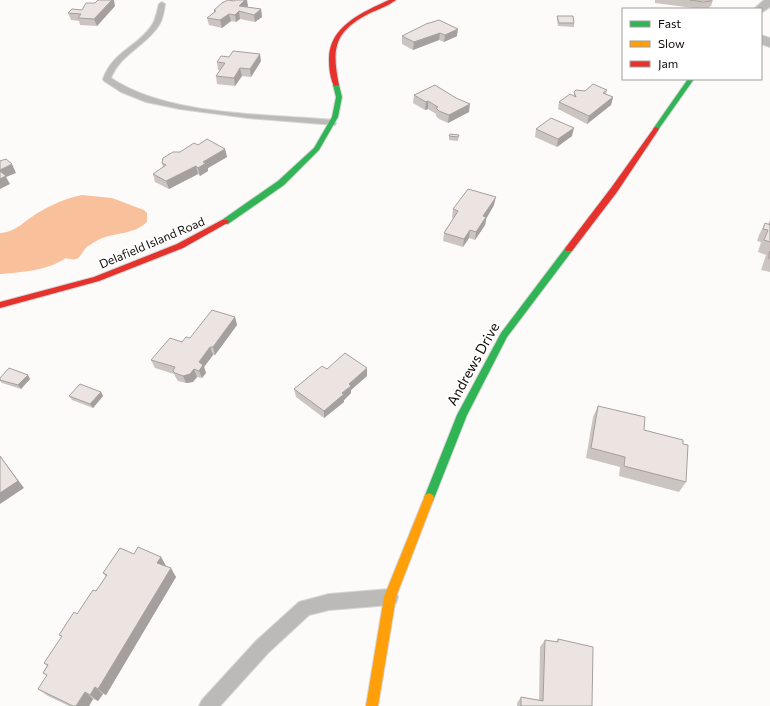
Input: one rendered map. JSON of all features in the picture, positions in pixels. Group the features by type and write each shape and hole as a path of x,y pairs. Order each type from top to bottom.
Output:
{"street":[{"name":"Delafield Island Road","path":"0,305 96,279 180,246 216,228 281,183 317,150 335,117 339,97 332,73 331,48 336,36 362,17 393,0"},
{"path":"761,8 770,1"},
{"name":"Andrews Drive","path":"372,706 390,598 462,415 504,335 614,190 690,80"}],"lane":[{"path":"162,4 156,25 118,60 108,72 107,79 113,86 138,96 186,108 332,123"},
{"path":"208,706 262,647 305,608 329,602 390,598"}],"shaded area":[{"path":"82,195 112,198 144,210 147,213 147,222 136,229 104,237 98,240 89,245 76,259 66,258 50,266 42,268 0,274 0,233 11,231 46,208"}],"building":[{"path":"98,0 112,0 94,19 78,18 81,14 68,13 72,9 82,10 86,3 95,3"},
{"path":"228,0 245,0 239,6 261,9 254,15 239,11 235,15 229,14 220,20 207,18 216,11 214,10 222,3"},
{"path":"690,0 711,0 711,1 703,2"},
{"path":"557,16 573,16 574,23 559,23"},
{"path":"439,20 458,29 445,35 440,33 414,42 402,36 426,24"},
{"path":"233,51 260,54 250,69 240,68 234,78 216,76 225,63 217,62 221,56 229,57"},
{"path":"593,84 607,90 603,93 613,97 589,116 559,102 570,94 576,97 574,92 576,90 585,91"},
{"path":"435,85 456,98 470,104 449,115 439,111 436,108 438,107 428,101 426,102 414,95"},
{"path":"551,118 574,128 558,139 536,129"},
{"path":"450,134 459,135 458,137 449,136"},
{"path":"207,139 225,149 203,162 206,163 198,168 196,166 166,181 153,174 166,165 162,163 163,158 173,152 180,152 194,143 198,145"},
{"path":"6,159 12,164 0,170 0,161"},
{"path":"0,171 6,176 0,179"},
{"path":"468,189 496,197 483,216 486,217 476,232 470,230 464,239 444,233 458,211 453,209"},
{"path":"765,223 770,225 770,242 764,240 768,230 763,229"},
{"path":"212,310 235,317 213,347 210,347 199,362 203,365 199,371 194,369 190,374 183,376 173,371 175,367 151,360 170,338 182,342 186,337 190,338"},
{"path":"345,353 367,368 349,384 351,386 342,393 344,394 324,411 294,389 322,366 327,369"},
{"path":"9,368 28,375 18,385 0,380"},
{"path":"80,384 101,392 90,404 69,396"},
{"path":"598,406 645,417 644,430 683,440 683,444 688,445 686,482 624,466 625,457 591,448"},
{"path":"0,456 18,481 0,493"},
{"path":"138,547 161,557 157,563 171,568 98,689 95,687 90,695 85,692 76,706 73,706 38,689 47,675 43,673 48,665 44,663 62,636 59,635 74,612 77,614 93,590 96,591 107,575 103,573 120,548 134,554"},
{"path":"558,639 593,647 592,706 521,706 521,697 543,701 545,640 558,642"}],"traffic: fast":[{"path":"656,129 690,80"},
{"path":"225,222 281,183 317,149 335,117 339,97 336,85"},
{"path":"429,498 462,415 504,335 569,249"}],"traffic: slow":[{"path":"372,706 390,597 429,498"}],"traffic: jam":[{"path":"336,85 332,67 332,52 336,40 342,30 352,22 393,0"},
{"path":"569,249 614,190 656,129"},
{"path":"0,305 96,279 180,246 225,222"}]}
